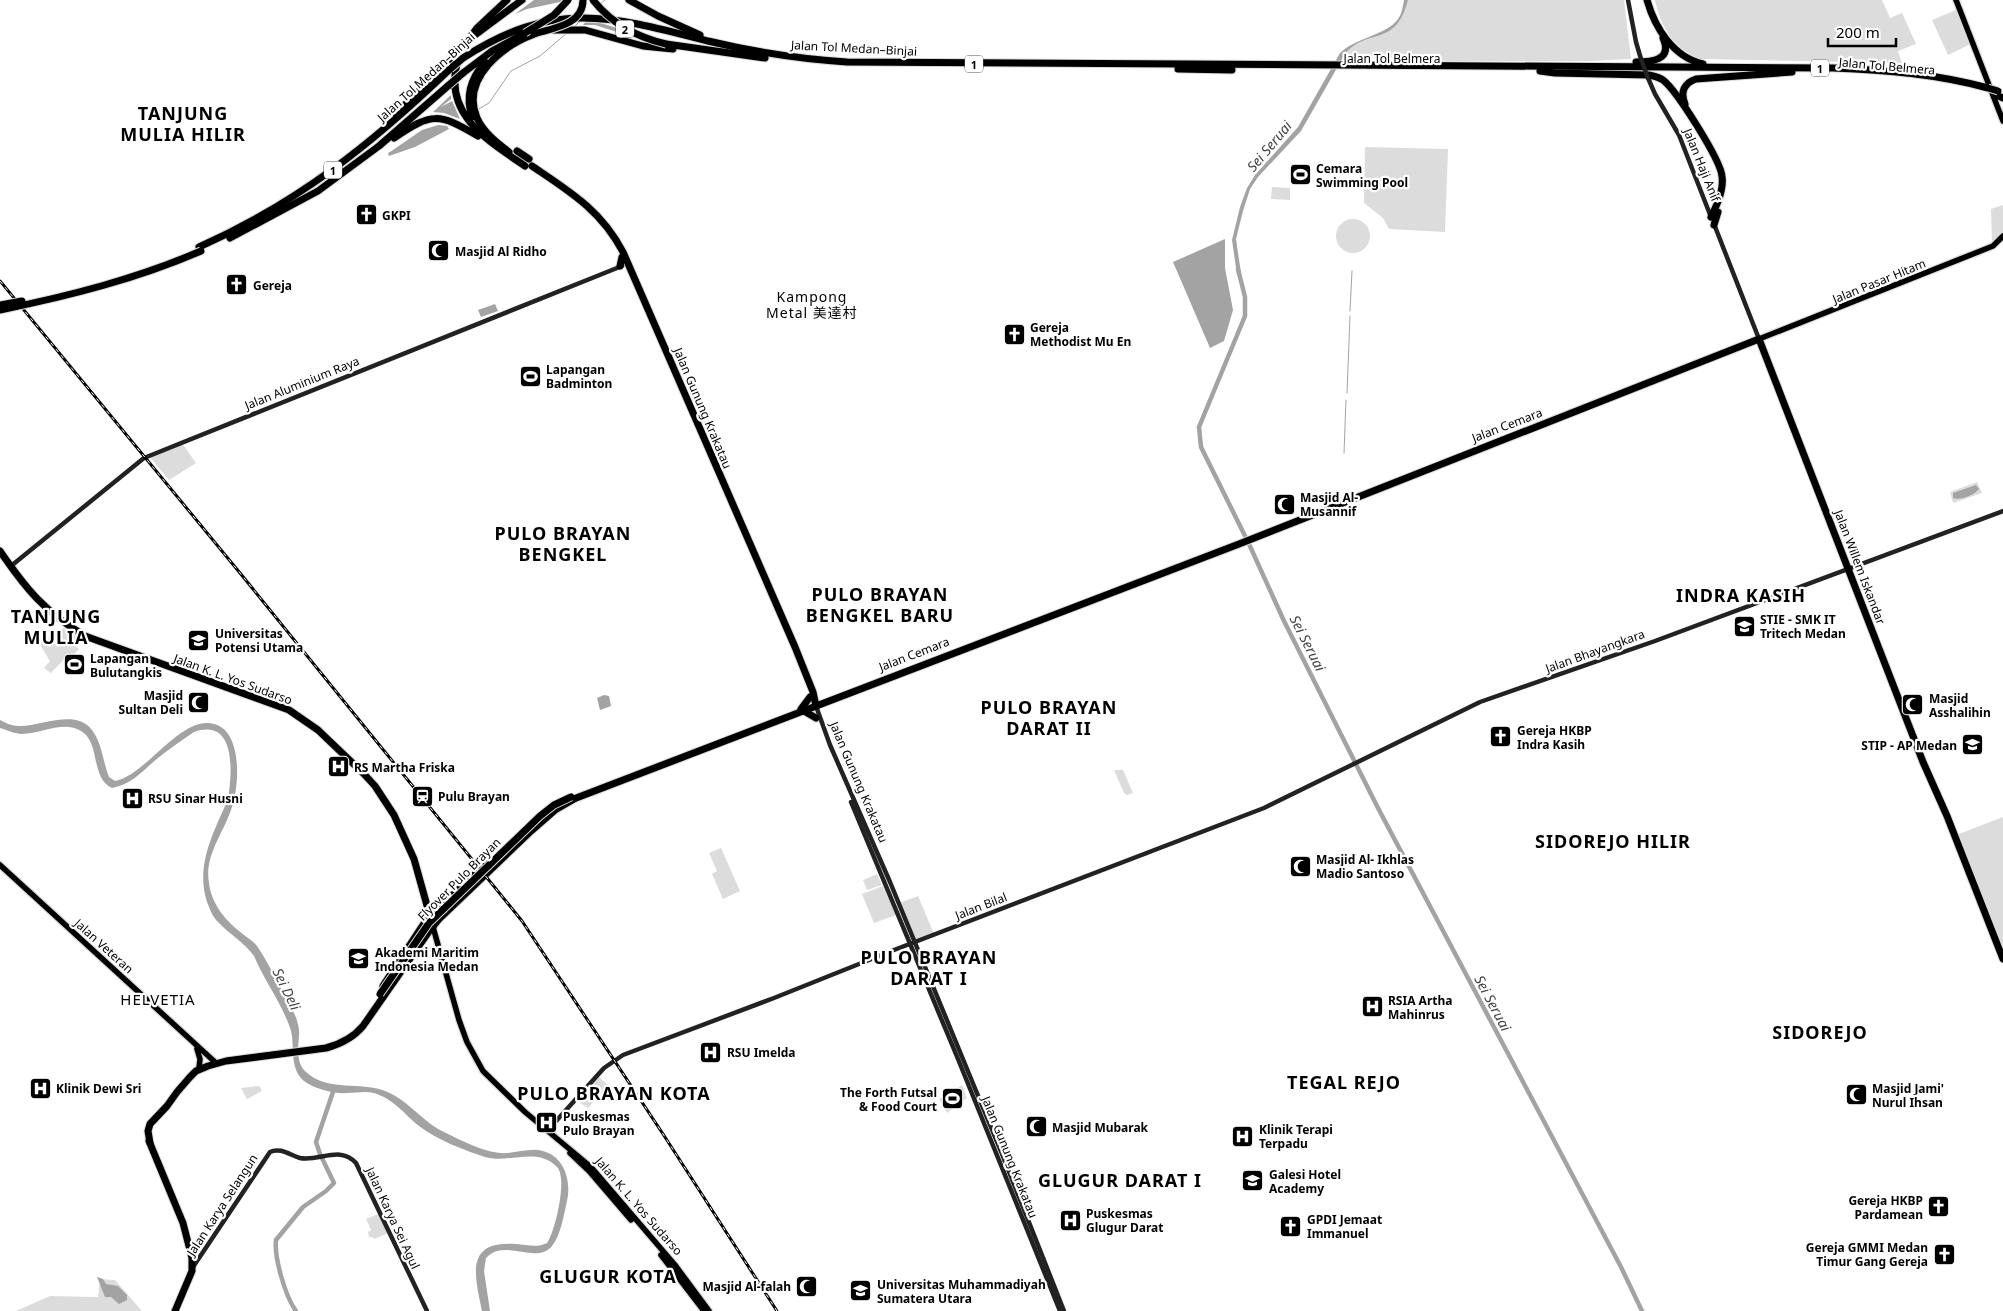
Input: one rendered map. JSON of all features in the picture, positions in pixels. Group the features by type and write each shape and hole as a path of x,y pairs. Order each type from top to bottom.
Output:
{"highway":[{"path":"459,56 484,16 500,0"},
{"path":"324,176 459,56 471,37 507,0"},
{"path":"500,149 472,126 464,114 458,100 456,83 457,63 471,37 512,0"},
{"path":"471,37 522,0"},
{"path":"514,151 497,142 474,114 476,89 487,67 503,51 554,15 568,0"},
{"path":"218,243 311,196 386,140 463,72 487,56 529,34 576,18 582,9 583,0"},
{"name":"2","path":"593,0 609,17 628,30 644,38 666,44"},
{"name":"1","path":"629,0 679,26 709,38 750,50"},
{"path":"638,0 679,26"},
{"path":"1566,67 1648,62 1660,58 1665,50 1665,42 1650,15 1646,0"},
{"path":"1646,0 1670,44 1686,58 1708,65 1782,68"},
{"name":"Jalan Tol Medan–Binjai","path":"541,13 572,10 610,13 686,35 750,50 794,57 847,62 1198,64"},
{"name":"Jalan Tol Medan–Binjai","path":"459,56 515,26 544,16 575,13 616,18 718,47 778,59"},
{"name":"Jalan Tol Medan–Binjai","path":"0,305 64,292 110,280 158,264 218,243 273,214 336,173 385,135 450,72 459,56 503,28"},
{"path":"529,34 556,29 586,30 650,47 741,55"},
{"name":"1","path":"666,44 778,59"},
{"path":"487,56 471,84 469,97 474,114 483,133 514,151 590,211 606,228 626,262"},
{"name":"Jalan Tol Belmera","path":"778,59 860,66 1853,69 1904,72 1937,77 2000,94"},
{"name":"Jalan Tol Belmera","path":"1198,64 1329,67"},
{"name":"Jalan Tol Belmera","path":"1341,67 1540,71 1793,72 1904,76 1988,90"},
{"path":"1540,71 1648,76 1663,80 1690,116 1720,165 1723,184 1711,217"},
{"name":"Jalan Tol Medan–Binjai","path":"0,310 89,291 150,271 200,249 263,215 324,176 382,132 450,72"},
{"path":"1714,225 1725,184 1724,170 1719,158 1684,101 1682,93 1684,87 1690,81 1702,77 1793,72"},
{"path":"345,171 412,126 429,118 442,118 453,122 529,164 584,202 602,220 626,262"},
{"name":"Jalan Gunung Krakatau","path":"626,262 799,663 814,706"},
{"name":"Jalan Cemara","path":"825,701 1246,540 1409,474 1759,339"},
{"name":"Jalan Willem Iskandar","path":"1759,339 1847,571 1940,802 2003,967"},
{"name":"Jalan K. L. Yos Sudarso","path":"0,551 22,587 52,618 81,637 290,715 334,747 369,784 391,816 412,862 432,933"},
{"name":"Jalan K. L. Yos Sudarso","path":"0,555 44,607 85,636 289,710 318,730 375,786 394,815 414,858 426,901 428,916"},
{"path":"380,996 386,979 428,916 507,849 572,798 825,701"},
{"path":"803,710 825,701"},
{"path":"803,710 814,706"},
{"name":"Flyover Pulo Brayan","path":"380,996 422,932 441,911 540,816 554,805 572,798"},
{"name":"Jalan Willem Iskandar","path":"1940,802 1956,830 2003,959"},
{"path":"175,1311 193,1267 183,1223 150,1143 149,1126 176,1092 198,1070 213,1062 331,1047 352,1036 363,1026 380,996 423,940 432,933 439,920 466,894 507,849"},
{"path":"460,888 464,889 466,894"},
{"path":"426,901 439,908"}],"main road":[{"name":"Jalan Haji Anif","path":"1628,0 1636,42 1648,78 1655,94 1679,134 1759,339"},
{"path":"1956,0 2003,121"},
{"name":"Jalan Pasar Hitam","path":"1759,339 1993,246 2003,236"},
{"name":"Jalan Aluminium Raya","path":"9,567 144,458 626,262"},
{"name":"Jalan Bhayangkara","path":"1353,765 1480,702 1847,571 2003,512"},
{"name":"Jalan Gunung Krakatau","path":"814,706 1062,1311"},
{"name":"Jalan Bilal","path":"547,1132 604,1068 614,1060 635,1050 1264,808 1353,765"},
{"name":"Jalan Veteran","path":"0,865 195,1043 213,1062"},
{"name":"Jalan K. L. Yos Sudarso","path":"432,933 459,1020 476,1061 488,1079 505,1097 547,1132 589,1171 612,1195 709,1311"},
{"path":"192,1041 200,1059 198,1070"},
{"path":"197,1049 213,1062"},
{"name":"Jalan Karya Selangun","path":"193,1267 270,1152 275,1150 304,1158 326,1156"},
{"name":"Jalan Karya Sei Agul","path":"326,1156 333,1154 342,1155 356,1163 426,1311"},
{"name":"Jalan K. L. Yos Sudarso","path":"698,1298 704,1311"}],"shaded area":[{"path":"534,0 562,0 515,14"},
{"path":"1404,0 1408,0 1403,15 1396,25 1381,35 1354,46 1345,54 1301,131 1258,177 1250,189 1236,239 1241,273 1237,275 1232,240 1247,188 1255,175 1298,127 1340,53 1355,43 1387,29 1398,19"},
{"path":"1408,0 1624,0 1631,59 1590,61 1448,61 1343,57 1350,48 1359,42 1386,31 1395,25 1402,15"},
{"path":"1655,0 1882,0 1890,18 1902,13 1916,44 1898,51 1902,63 1701,59 1683,50 1670,36 1661,20"},
{"path":"1956,10 1971,44 1948,55 1932,20"},
{"path":"588,19 626,31 623,34 595,25 583,25"},
{"path":"451,95 451,99 441,107 452,101 460,119 444,113 433,112"},
{"path":"438,125 447,126 449,129 415,147 389,156 388,153 422,130"},
{"path":"1365,147 1448,149 1445,232 1389,229 1383,218 1364,203"},
{"path":"1295,167 1304,168 1302,185 1294,184"},
{"path":"1272,187 1290,188 1290,200 1271,199"},
{"path":"2003,205 2003,232 1992,244 1991,209"},
{"path":"1353,219 1360,220 1365,224 1369,229 1369,243 1365,248 1360,252 1353,253 1346,252 1341,248 1337,243 1336,236 1337,229 1341,224 1346,220"},
{"path":"1225,239 1225,268 1233,310 1224,341 1210,348 1173,262"},
{"path":"495,304 498,311 481,317 478,310"},
{"path":"182,443 196,463 169,480 150,457"},
{"path":"1977,482 1982,493 1953,503 1950,492"},
{"path":"1976,485 1979,489 1971,495 1963,498 1953,498 1953,493"},
{"path":"64,628 80,637 74,645 79,649 72,656 69,654 51,673 44,668 50,661 39,643"},
{"path":"604,695 609,696 611,706 600,710 597,698"},
{"path":"67,719 85,724 95,735 109,777 115,781 126,777 138,769 172,740 195,725 207,723 219,726 227,733 233,743 236,756 237,784 229,817 209,863 210,890 223,916 257,946 271,969 297,1022 299,1029 298,1055 306,1072 314,1078 331,1084 370,1087 389,1092 437,1128 472,1145 500,1153 533,1150 547,1152 554,1156 564,1168 568,1184 567,1201 560,1230 552,1246 547,1251 540,1253 511,1250 497,1251 486,1258 484,1271 490,1311 482,1311 477,1285 477,1263 481,1254 488,1248 499,1244 536,1246 547,1243 557,1217 561,1193 560,1173 557,1167 541,1158 532,1156 494,1159 468,1151 426,1131 393,1103 381,1096 371,1092 331,1092 308,1084 299,1076 294,1064 291,1031 279,1003 254,956 246,946 214,917 207,902 203,875 205,862 212,836 228,799 230,763 229,751 225,740 218,733 208,730 194,732 132,780 112,788 100,776 91,742 79,730 59,727 19,734 0,728 0,720 18,726"},
{"path":"1114,770 1123,770 1133,793 1127,795 1124,793"},
{"path":"2003,817 2003,953 1958,837 1959,834"},
{"path":"721,848 740,891 723,899 712,874 717,871 709,853"},
{"path":"877,874 882,885 867,890 863,880"},
{"path":"883,886 896,915 874,923 862,894"},
{"path":"918,896 934,934 916,940 899,903"},
{"path":"598,1076 609,1086 588,1108 576,1100"},
{"name":"The Forth Futsal & Food Court","path":"962,1085 967,1098 947,1113 939,1099 945,1095 946,1097"},
{"path":"259,1086 262,1091 247,1099 241,1088"},
{"path":"378,1214 388,1233 374,1239 369,1237 368,1232 371,1230 366,1219"},
{"path":"97,1277 103,1279 106,1284 118,1286 127,1295 127,1300 119,1304 111,1297 105,1297"},
{"path":"100,1279 115,1280 142,1311 16,1311 50,1296 98,1297"}],"waterway":[{"path":"600,4 605,0"},
{"path":"574,27 580,21"},
{"path":"477,110 489,103 511,71 540,56 567,33"},
{"name":"Sei Seruai","path":"1238,269 1245,297 1245,316 1199,427 1201,447 1249,544 1284,621 1378,808 1621,1267 1642,1311"},
{"path":"1350,311 1352,271"},
{"path":"1347,393 1350,316"},
{"path":"1344,453 1346,400"},
{"path":"296,1311 281,1276 276,1240 303,1207 334,1183 316,1142 334,1089"}],"railway":[{"path":"0,281 522,921 777,1311"}],"place":[{"name":"Cemara Swimming Pool","path":"1300,175"},
{"name":"GKPI","path":"366,215"},
{"name":"Masjid Al Ridho","path":"439,251"},
{"name":"Gereja","path":"237,285"},
{"name":"Gereja Methodist Mu En","path":"1014,334"},
{"name":"Lapangan Badminton","path":"530,376"},
{"name":"Masjid Al- Musannif","path":"1284,504"},
{"name":"STIE - SMK IT Tritech Medan","path":"1744,626"},
{"name":"Universitas Potensi Utama","path":"199,640"},
{"name":"Lapangan Bulutangkis","path":"74,665"},
{"name":"Masjid Sultan Deli","path":"199,702"},
{"name":"Masjid Asshalihin","path":"1913,705"},
{"name":"Gereja HKBP Indra Kasih","path":"1501,737"},
{"name":"STIP - AP Medan","path":"1973,745"},
{"name":"RS Martha Friska","path":"338,767"},
{"name":"Pulu Brayan","path":"422,796"},
{"name":"RSU Sinar Husni","path":"132,798"},
{"name":"Masjid Al- Ikhlas Madio Santoso","path":"1300,866"},
{"name":"Akademi Maritim Indonesia Medan","path":"359,959"},
{"name":"RSIA Artha Mahinrus","path":"1372,1007"},
{"name":"RSU Imelda","path":"711,1052"},
{"name":"Klinik Dewi Sri","path":"40,1088"},
{"name":"Masjid Jami' Nurul Ihsan","path":"1856,1095"},
{"name":"The Forth Futsal & Food Court","path":"953,1099"},
{"name":"Puskesmas Pulo Brayan","path":"547,1123"},
{"name":"Masjid Mubarak","path":"1036,1127"},
{"name":"Klinik Terapi Terpadu","path":"1243,1136"},
{"name":"Galesi Hotel Academy","path":"1253,1181"},
{"name":"Gereja HKBP Pardamean","path":"1939,1207"},
{"name":"Puskesmas Glugur Darat","path":"1070,1220"},
{"name":"GPDI Jemaat Immanuel","path":"1291,1226"},
{"name":"Gereja GMMI Medan Timur Gang Gereja","path":"1944,1254"},
{"name":"Masjid Al-falah","path":"807,1286"},
{"name":"Universitas Muhammadiyah Sumatera Utara","path":"861,1291"}],"district":[{"name":"TANJUNG MULIA HILIR","path":"183,123"},
{"name":"Kampong Metal 美達村","path":"812,304"},
{"name":"PULO BRAYAN BENGKEL","path":"563,543"},
{"name":"INDRA KASIH","path":"1741,595"},
{"name":"PULO BRAYAN BENGKEL BARU","path":"880,604"},
{"name":"TANJUNG MULIA","path":"56,626"},
{"name":"PULO BRAYAN DARAT II","path":"1049,718"},
{"name":"SIDOREJO HILIR","path":"1613,841"},
{"name":"PULO BRAYAN DARAT I","path":"929,968"},
{"name":"HELVETIA","path":"158,999"},
{"name":"SIDOREJO","path":"1820,1032"},
{"name":"TEGAL REJO","path":"1344,1082"},
{"name":"PULO BRAYAN KOTA","path":"614,1093"},
{"name":"GLUGUR DARAT I","path":"1120,1180"},
{"name":"GLUGUR KOTA","path":"608,1276"}],"water label":[{"name":"Sei Deli","path":"287,989"}]}
